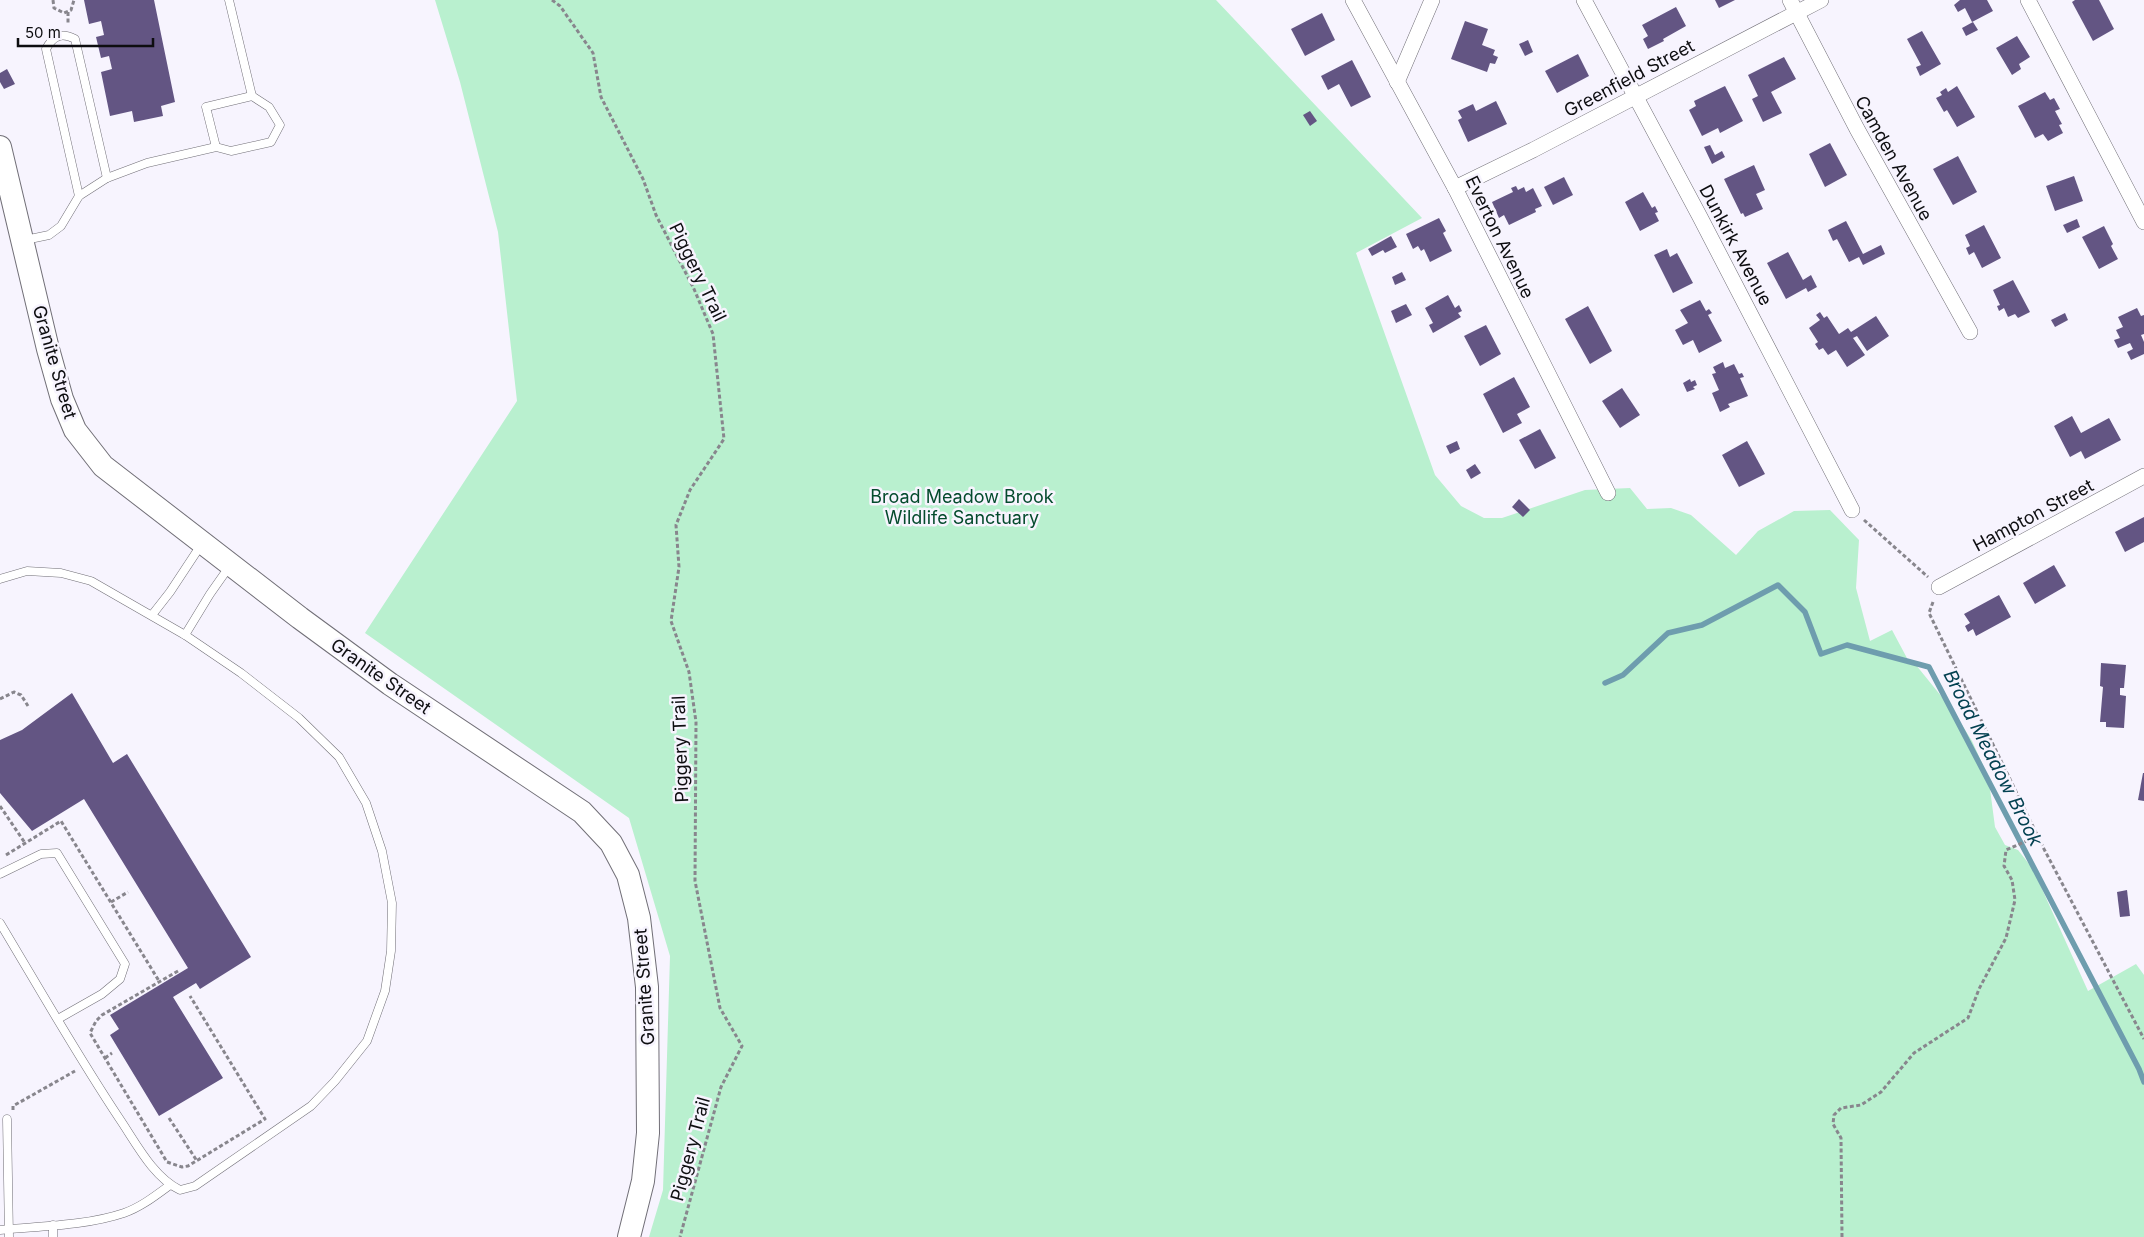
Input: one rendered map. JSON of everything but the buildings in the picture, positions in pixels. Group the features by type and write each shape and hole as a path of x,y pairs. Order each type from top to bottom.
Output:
{"street":[{"name":"Everton Avenue","path":"1353,0 1455,188 1608,493"},
{"path":"1397,82 1432,0"},
{"name":"Dunkirk Avenue","path":"1584,0 1636,95 1852,510"},
{"name":"Greenfield Street","path":"1455,188 1533,150 1636,95 1793,6 1821,0"},
{"path":"2028,0 2144,222"},
{"name":"Camden Avenue","path":"1793,6 1904,216 1970,332"},
{"name":"Granite Street","path":"0,147 62,399 74,430 103,466 202,544 390,684 582,812 611,843 628,875 636,909 647,987 648,1133 643,1181 630,1237"},
{"name":"Hampton Street","path":"1940,587 2144,476"}],"lane":[{"path":"230,0 252,96"},
{"path":"80,196 46,49 50,40 58,35 67,35 75,39 107,178"},
{"path":"23,241 50,235 60,226 80,196 107,178 146,163 216,146 231,151 271,142 280,125 270,107 252,96 206,107 216,146"},
{"path":"152,615 202,544"},
{"path":"186,635 210,594 231,565"},
{"path":"0,578 27,572 61,573 91,581 186,635 241,673 299,718 339,757 366,803 382,851 392,903 391,951 384,991 366,1041 336,1081 312,1106 195,1186 180,1190 170,1185 146,1159 96,1083 0,923"},
{"path":"0,874 41,854 57,853 125,964 120,979 102,994 58,1019"},
{"path":"7,1121 10,1233"},
{"path":"0,1230 10,1233 88,1221 124,1213 145,1204 170,1185"},
{"path":"53,1225 53,1237"}],"path":[{"path":"52,0 54,8 64,13 71,10 74,0"},
{"name":"Piggery Trail","path":"552,0 560,6 593,54 601,98 643,178 656,216 694,289 713,334 719,382 724,439 690,490 676,525 679,567 671,621 689,672 696,722 695,881 720,1008 742,1046 721,1087 680,1237"},
{"path":"1852,510 1940,587 1929,613 2038,836 2144,1039"},
{"path":"0,699 14,692 21,695 28,706"},
{"path":"0,806 25,843"},
{"path":"1842,1237 1841,1138 1833,1124 1834,1115 1841,1108 1861,1105 1881,1092 1914,1053 1968,1018 1979,989 2006,938 2015,900 2012,880 2004,866 2006,850 2038,836"},
{"path":"111,902 128,892"},
{"path":"178,970 96,1021 90,1033 167,1162 182,1168 197,1161 265,1119 190,996"},
{"path":"105,1058 112,1053"},
{"path":"7,1121 13,1121 13,1106 76,1071"},
{"path":"170,1118 197,1161"}],"green space":[{"name":"Broad Meadow Brook Wildlife Sanctuary","path":"435,0 1216,0 1422,218 1356,253 1435,475 1461,506 1484,518 1502,518 1585,490 1630,488 1647,509 1671,508 1691,515 1736,555 1758,531 1794,511 1830,510 1859,540 1856,588 1870,641 1892,630 1908,660 1916,665 1954,712 1972,741 1982,763 1990,789 1995,827 2005,845 2018,850 2033,869 2088,991 2136,964 2144,975 2144,1237 649,1237 663,1190 670,956 629,818 365,633 517,401 498,232 460,82"}],"waterway":[{"name":"Broad Meadow Brook","path":"1605,683 1623,675 1668,633 1702,625 1778,585 1805,612 1821,654 1847,645 1929,667 2139,1069 2144,1082"}]}
